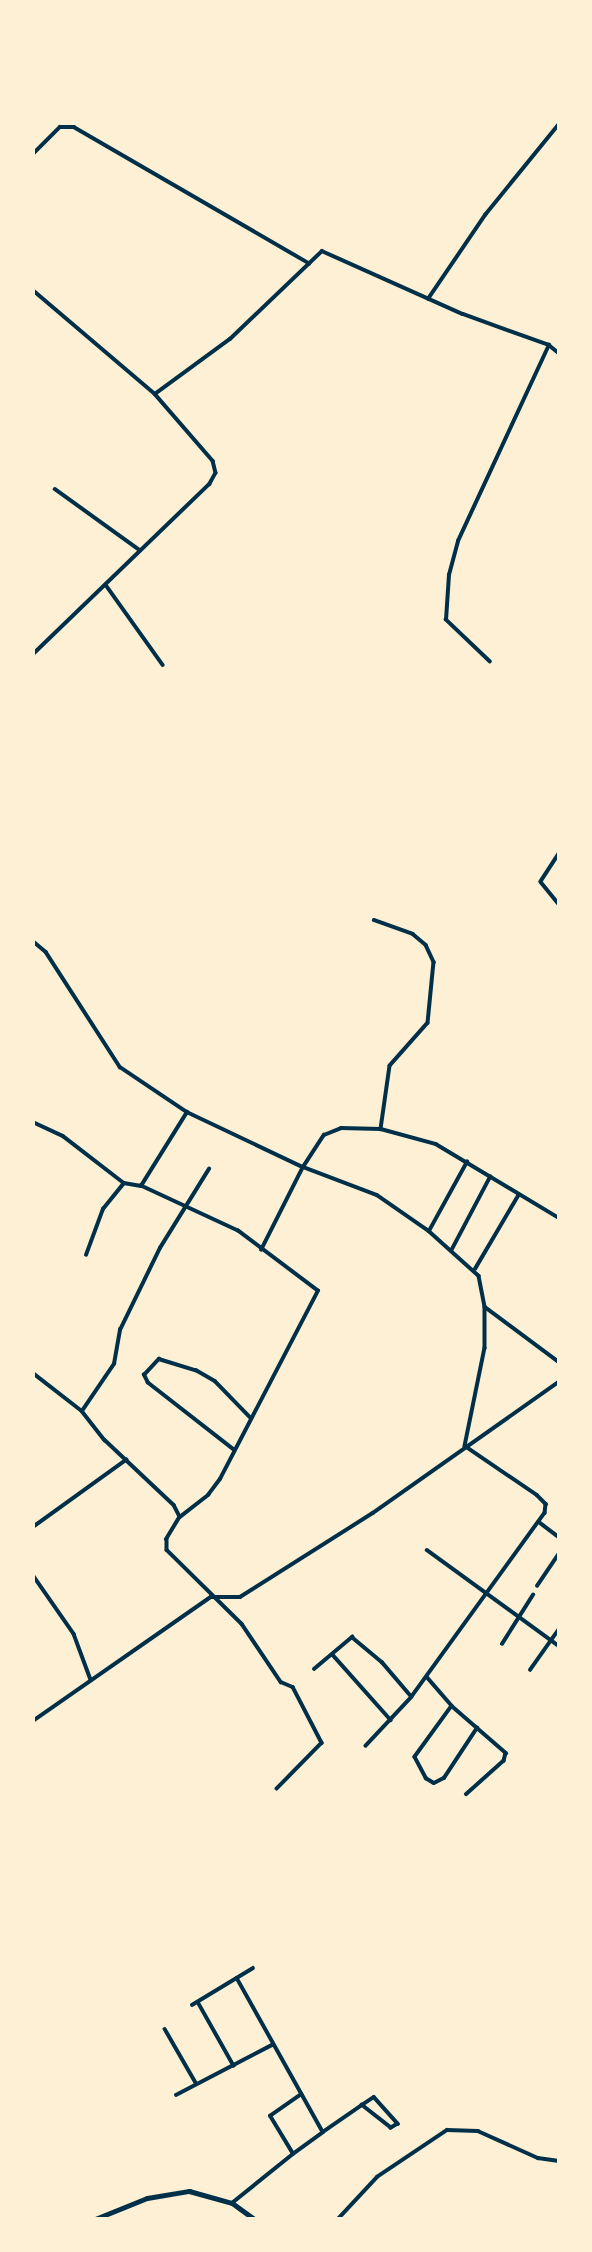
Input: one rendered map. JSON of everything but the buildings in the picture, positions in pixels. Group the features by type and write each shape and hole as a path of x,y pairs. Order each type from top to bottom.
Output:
{"main road":[{"path":"95,2219 147,2197 189,2191 232,2203 254,2219"}],"street":[{"path":"428,299 485,215 559,124"},
{"path":"33,154 60,127 74,127 309,263"},
{"path":"155,394 230,339 322,251 337,255 428,299 549,345 559,353"},
{"path":"33,290 155,394 213,461 216,473 210,484 33,655"},
{"path":"490,662 446,620 449,575 458,541 549,345"},
{"path":"55,489 140,550"},
{"path":"106,584 163,665"},
{"path":"559,854 541,882 559,904"},
{"path":"373,920 414,934 426,945 434,962 428,1023 390,1066 381,1129"},
{"path":"33,941 46,952 120,1068 187,1112 303,1167 377,1195 429,1231 475,1269 485,1307 485,1348 465,1446"},
{"path":"141,1186 187,1112"},
{"path":"33,1122 63,1136 124,1183 141,1186 238,1231 318,1290 214,1488 180,1517 167,1539 167,1550 211,1597 242,1624 281,1682 293,1688 320,1735 319,1751 277,1789"},
{"path":"261,1250 303,1167 330,1130 381,1129 434,1143 468,1161 518,1196 559,1218"},
{"path":"429,1231 468,1161"},
{"path":"82,1411 114,1364 120,1330 160,1248 209,1169"},
{"path":"451,1251 490,1177"},
{"path":"86,1255 103,1209 124,1183"},
{"path":"475,1269 518,1196"},
{"path":"485,1307 559,1362"},
{"path":"234,1450 148,1383 144,1375 159,1359 196,1370 215,1381 250,1417"},
{"path":"33,1373 82,1411 126,1460 174,1505 180,1517"},
{"path":"33,1721 211,1597 240,1597 373,1513 559,1382"},
{"path":"366,1746 412,1697 547,1508 542,1500 465,1446"},
{"path":"33,1527 126,1460"},
{"path":"539,1522 559,1537"},
{"path":"426,1550 559,1646"},
{"path":"537,1586 559,1553"},
{"path":"33,1575 74,1634 91,1680"},
{"path":"502,1644 533,1595"},
{"path":"530,1670 559,1629"},
{"path":"314,1670 352,1637 383,1662 412,1697"},
{"path":"332,1655 391,1720"},
{"path":"427,1677 452,1706 502,1746 506,1757 467,1794"},
{"path":"452,1706 415,1757 426,1778 434,1783 444,1778 477,1728"},
{"path":"192,2005 253,1968"},
{"path":"237,1978 272,2045 323,2132"},
{"path":"198,2002 234,2066"},
{"path":"165,2029 196,2083"},
{"path":"176,2095 272,2045"},
{"path":"293,2154 270,2116 301,2094"},
{"path":"232,2203 293,2154 362,2105 377,2096 398,2124 391,2129 362,2105"},
{"path":"338,2219 377,2177 447,2130 478,2131 538,2158 559,2161"},
{"path":"108,2212 113,2219"}]}
